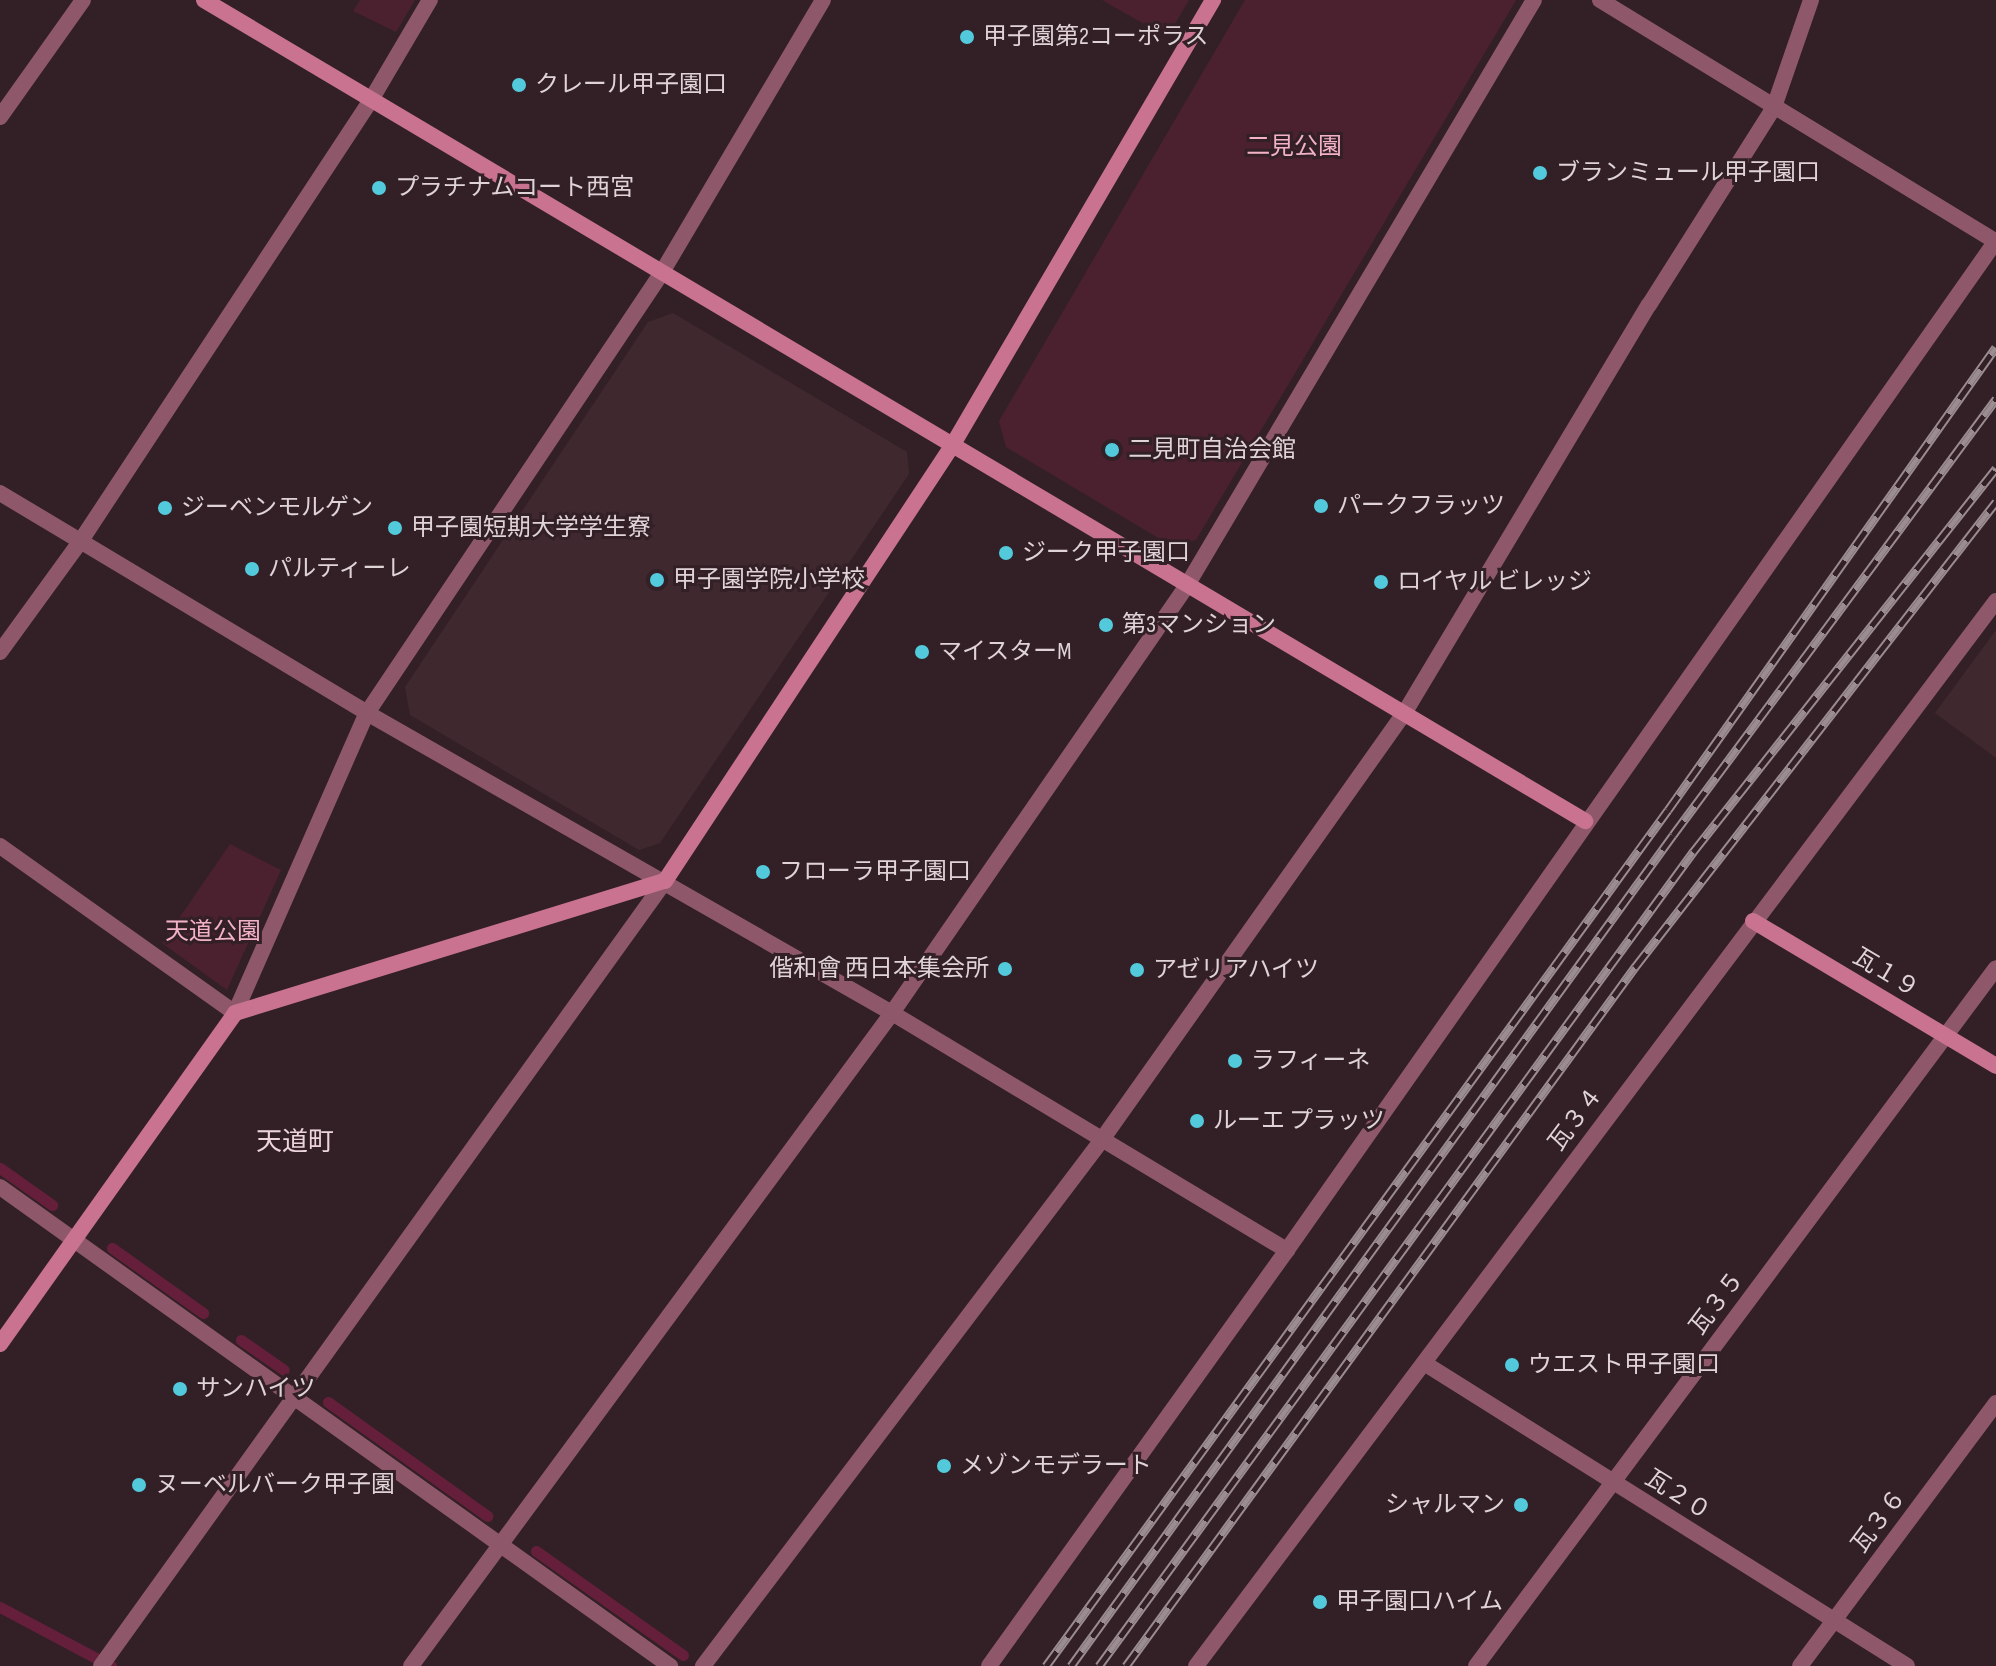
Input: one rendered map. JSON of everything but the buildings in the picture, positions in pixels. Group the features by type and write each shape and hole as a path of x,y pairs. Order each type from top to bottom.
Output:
{"street":[{"path":"0,117 83,0"},
{"path":"204,0 1186,587 1405,712 1585,821"},
{"path":"0,652 80,542 371,100 430,0"},
{"path":"0,1344 235,1013 367,713 661,274 823,0"},
{"path":"104,1661 665,881 952,446 1213,0"},
{"path":"411,1666 892,1013 1186,587 1534,0"},
{"path":"989,1666 1287,1250 1585,821 1753,590 1996,242 1600,0"},
{"path":"703,1666 1101,1141 1405,712 1649,305 1774,107 1811,0"},
{"path":"0,493 367,713 892,1013 1287,1250"},
{"name":"瓦３４","path":"1196,1666 1996,601"},
{"path":"0,846 235,1013"},
{"path":"235,1013 665,881"},
{"name":"瓦１９","path":"1753,921 1996,1066"},
{"name":"瓦３５","path":"1476,1666 1996,968"},
{"path":"0,1187 670,1666"},
{"name":"瓦２０","path":"1424,1363 1907,1666"},
{"name":"瓦３６","path":"1800,1666 1996,1403"}],"shaded area":[{"name":"甲子園学院小学校","path":"673,313 907,452 909,474 660,843 639,850 410,715 405,687 648,322"},
{"path":"1996,630 1996,758 1935,713"}],"green space":[{"path":"360,0 415,0 396,32 353,11"},
{"path":"1102,0 1189,0 1167,37"},
{"name":"二見公園","path":"1245,0 1516,0 1196,540 1170,545 1006,447 999,421"},
{"name":"天道公園","path":"230,844 281,870 227,990 162,943"}],"waterway":[{"path":"0,1168 52,1205"},
{"path":"112,1248 203,1313"},
{"path":"241,1340 284,1370"},
{"path":"328,1402 487,1516"},
{"path":"536,1551 683,1655"},
{"path":"0,1607 111,1666"}],"railway":[{"path":"1046,1666 1668,810 1996,347"},
{"path":"1071,1666 1673,835 1996,399"},
{"path":"1099,1666 1693,852 1996,468"},
{"path":"1126,1666 1635,967 1996,502"}],"place":[{"name":"甲子園第2コーポラス","path":"967,37"},
{"name":"クレール甲子園口","path":"519,85"},
{"name":"ブランミュール甲子園口","path":"1540,173"},
{"name":"プラチナムコート西宮","path":"379,188"},
{"name":"二見町自治会館","path":"1112,450"},
{"name":"パークフラッツ","path":"1321,506"},
{"name":"ジーベンモルゲン","path":"165,508"},
{"name":"甲子園短期大学学生寮","path":"395,528"},
{"name":"ジーク甲子園口","path":"1006,553"},
{"name":"パルティーレ","path":"252,569"},
{"name":"甲子園学院小学校","path":"657,580"},
{"name":"ロイヤル ビレッジ","path":"1381,582"},
{"name":"第3マンション","path":"1106,625"},
{"name":"マイスターM","path":"922,652"},
{"name":"フローラ甲子園口","path":"763,872"},
{"name":"偕和會 西日本集会所","path":"1005,969"},
{"name":"アゼリアハイツ","path":"1137,970"},
{"name":"ラフィーネ","path":"1235,1061"},
{"name":"ルーエ プラッツ","path":"1197,1121"},
{"name":"ウエスト甲子園口","path":"1512,1365"},
{"name":"サンハイツ","path":"180,1389"},
{"name":"メゾンモデラート","path":"944,1466"},
{"name":"ヌーベルバーク甲子園","path":"139,1485"},
{"name":"シャルマン","path":"1521,1505"},
{"name":"甲子園口ハイム","path":"1320,1602"}],"district":[{"name":"天道町","path":"295,1143"}]}
